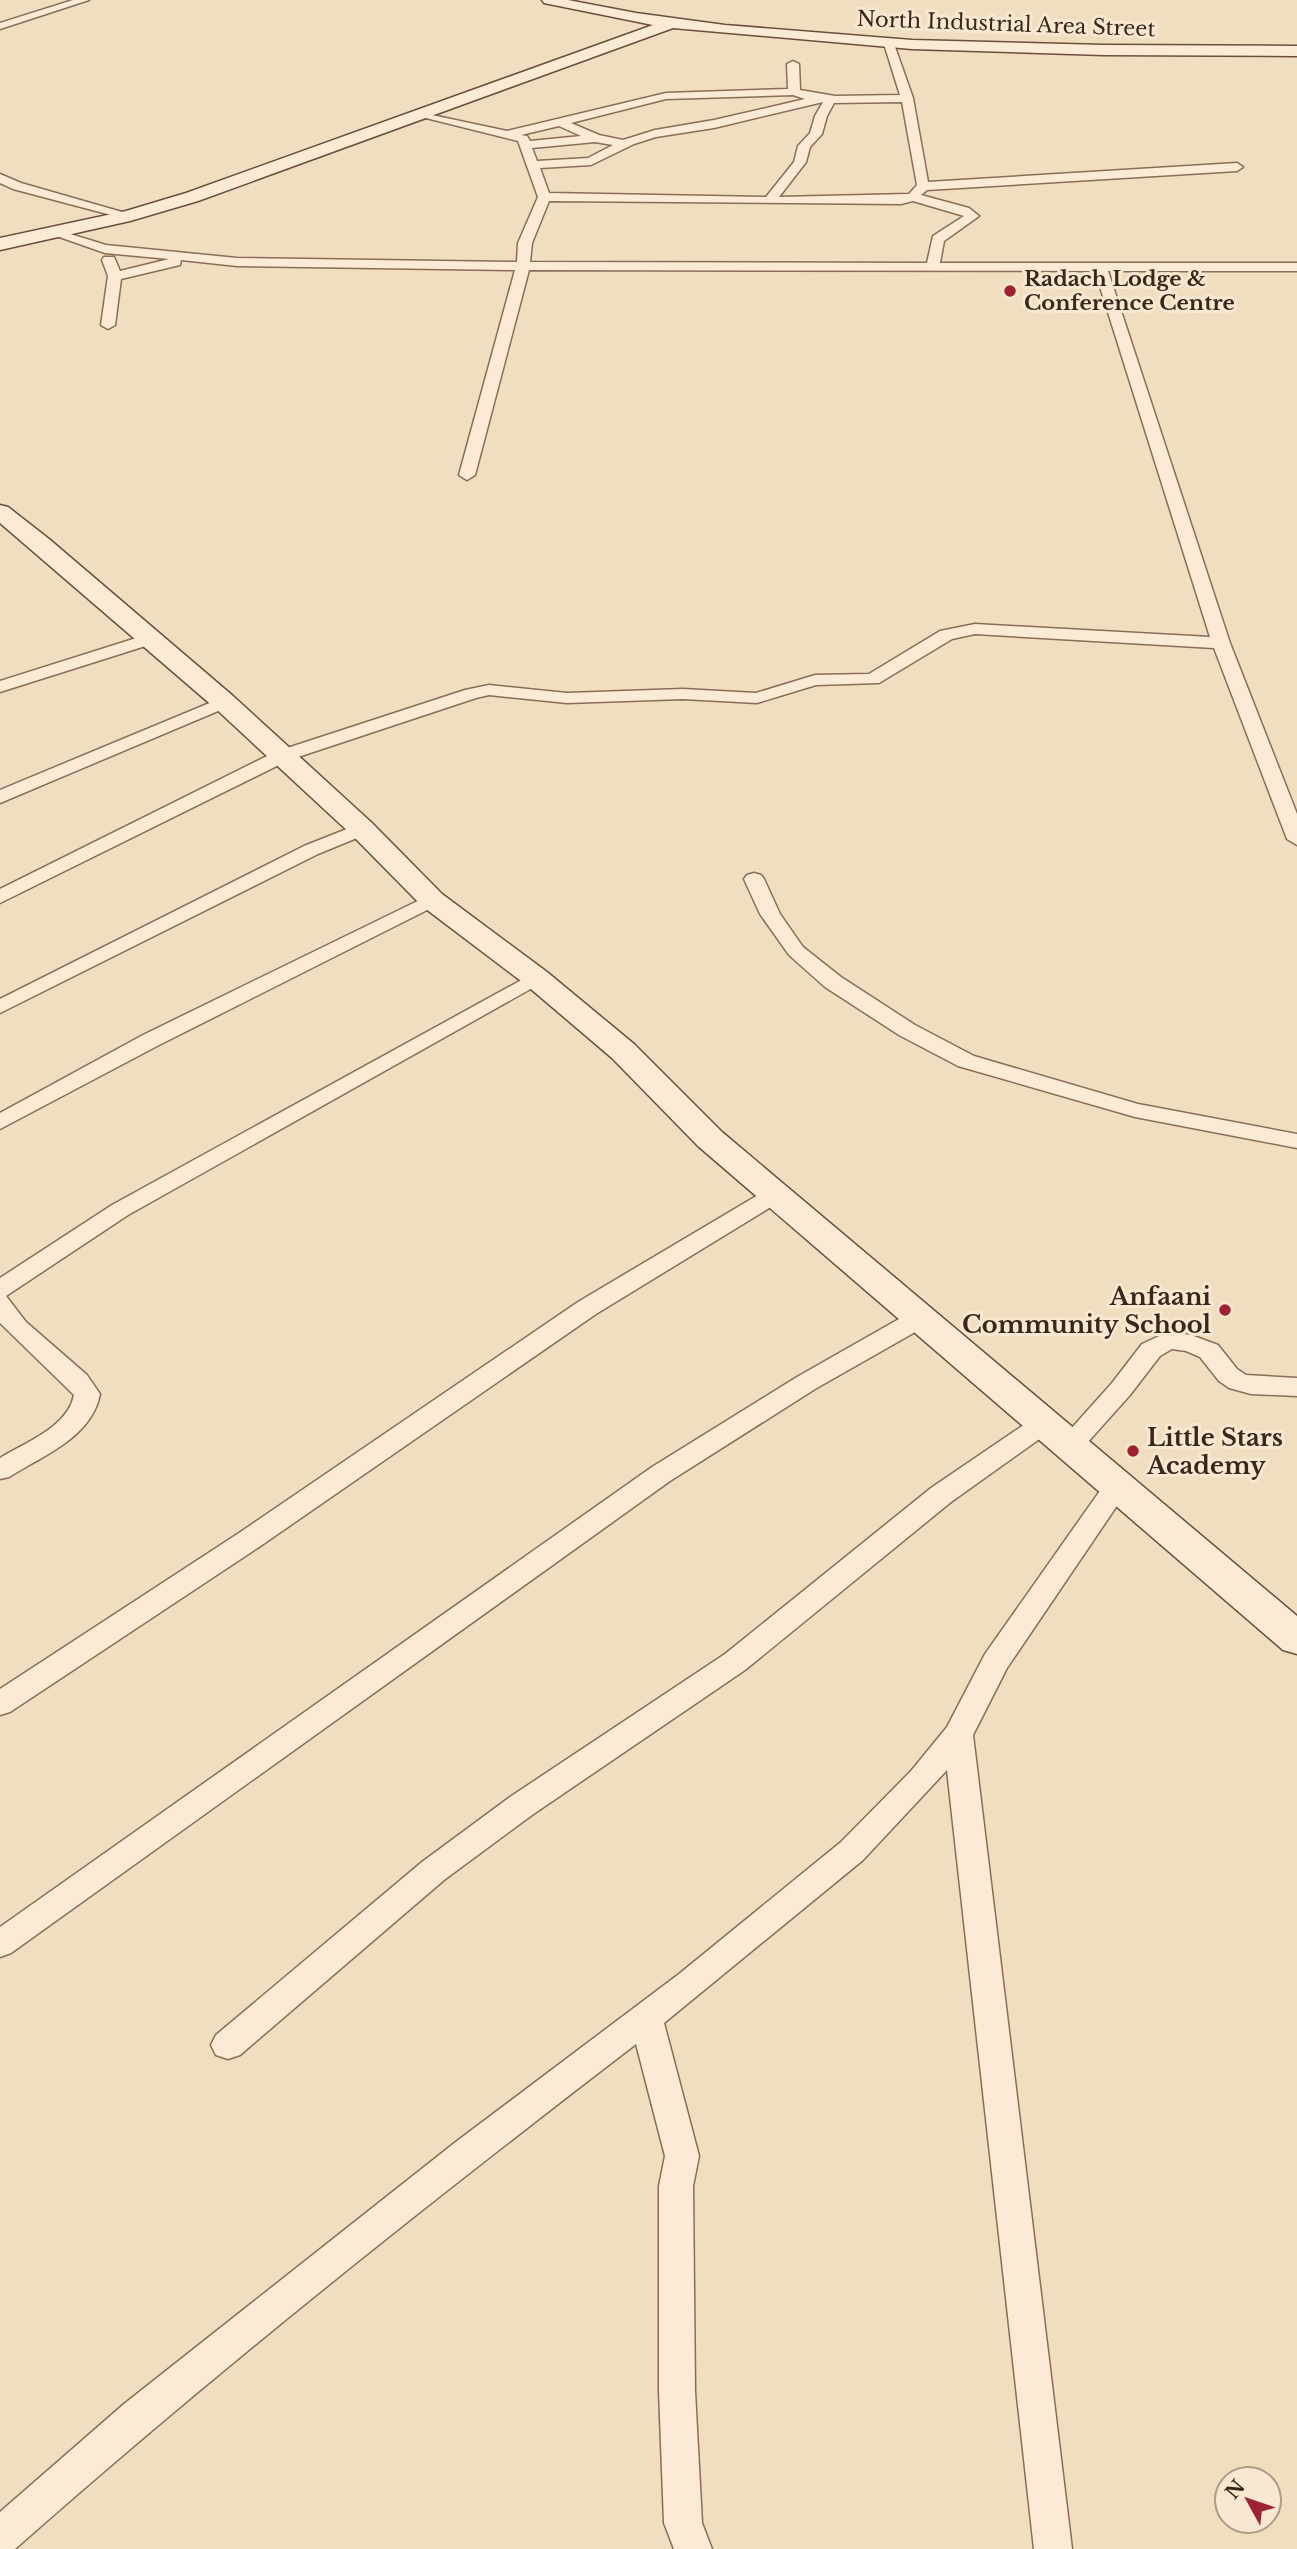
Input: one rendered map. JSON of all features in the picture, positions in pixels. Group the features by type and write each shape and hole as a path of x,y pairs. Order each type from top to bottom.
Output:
{"street":[{"path":"0,26 84,0"},
{"name":"North Industrial Area Street","path":"549,0 670,24 889,44 1297,51"},
{"path":"0,244 130,216 192,197 670,24"},
{"path":"544,197 770,201 901,200 914,197 923,186 906,99 889,44"},
{"path":"793,64 794,92"},
{"path":"511,134 666,96 794,92 825,99 906,99"},
{"path":"533,165 591,161 625,144 655,134 715,124 825,99"},
{"path":"770,201 800,162 804,146 816,134 825,99"},
{"path":"422,114 523,139 544,197 525,243 523,266 467,475"},
{"path":"558,121 596,138 625,144"},
{"path":"527,145 596,138"},
{"path":"923,186 1237,167"},
{"path":"0,178 17,186 130,216"},
{"path":"914,197 965,211 973,216 938,239 933,265"},
{"path":"54,233 106,249 237,262 523,266 1297,267"},
{"path":"106,249 115,276 108,325"},
{"path":"115,276 193,258"},
{"path":"1100,267 1221,643 1297,839"},
{"path":"0,512 41,544 224,702 362,829 432,900 536,978 624,1051 710,1139 1297,1639"},
{"path":"0,897 282,756 489,690 567,698 683,694 757,698 815,680 873,678 957,631 975,629 1221,643"},
{"path":"0,687 149,639"},
{"path":"0,797 224,702"},
{"path":"0,1007 311,850 362,829"},
{"path":"754,879 770,914 796,951 833,982 907,1030 966,1061 1135,1110 1297,1141"},
{"path":"0,1122 151,1040 432,900"},
{"path":"0,1290 26,1270 120,1210 536,978"},
{"path":"0,1704 249,1540 576,1315 776,1194"},
{"path":"0,1303 13,1321 77,1378 87,1394 84,1410 71,1426 0,1470"},
{"path":"0,1944 661,1474 806,1383 922,1317"},
{"path":"1070,1446 1121,1389 1151,1350 1168,1340 1191,1343 1209,1350 1228,1375 1238,1382 1297,1387"},
{"path":"228,2045 433,1871 521,1806 735,1662 941,1495 1043,1424"},
{"path":"0,2537 136,2417 470,2152 646,2017 852,1851 922,1779 958,1735 995,1662 1118,1485"},
{"path":"958,1735 1053,2549"},
{"path":"646,2017 682,2155 676,2186 677,2390 683,2523 693,2549"}],"place":[{"name":"Radach Lodge & Conference Centre","path":"1010,291"},
{"name":"Anfaani Community School","path":"1225,1310"},
{"name":"Little Stars Academy","path":"1133,1451"}]}
